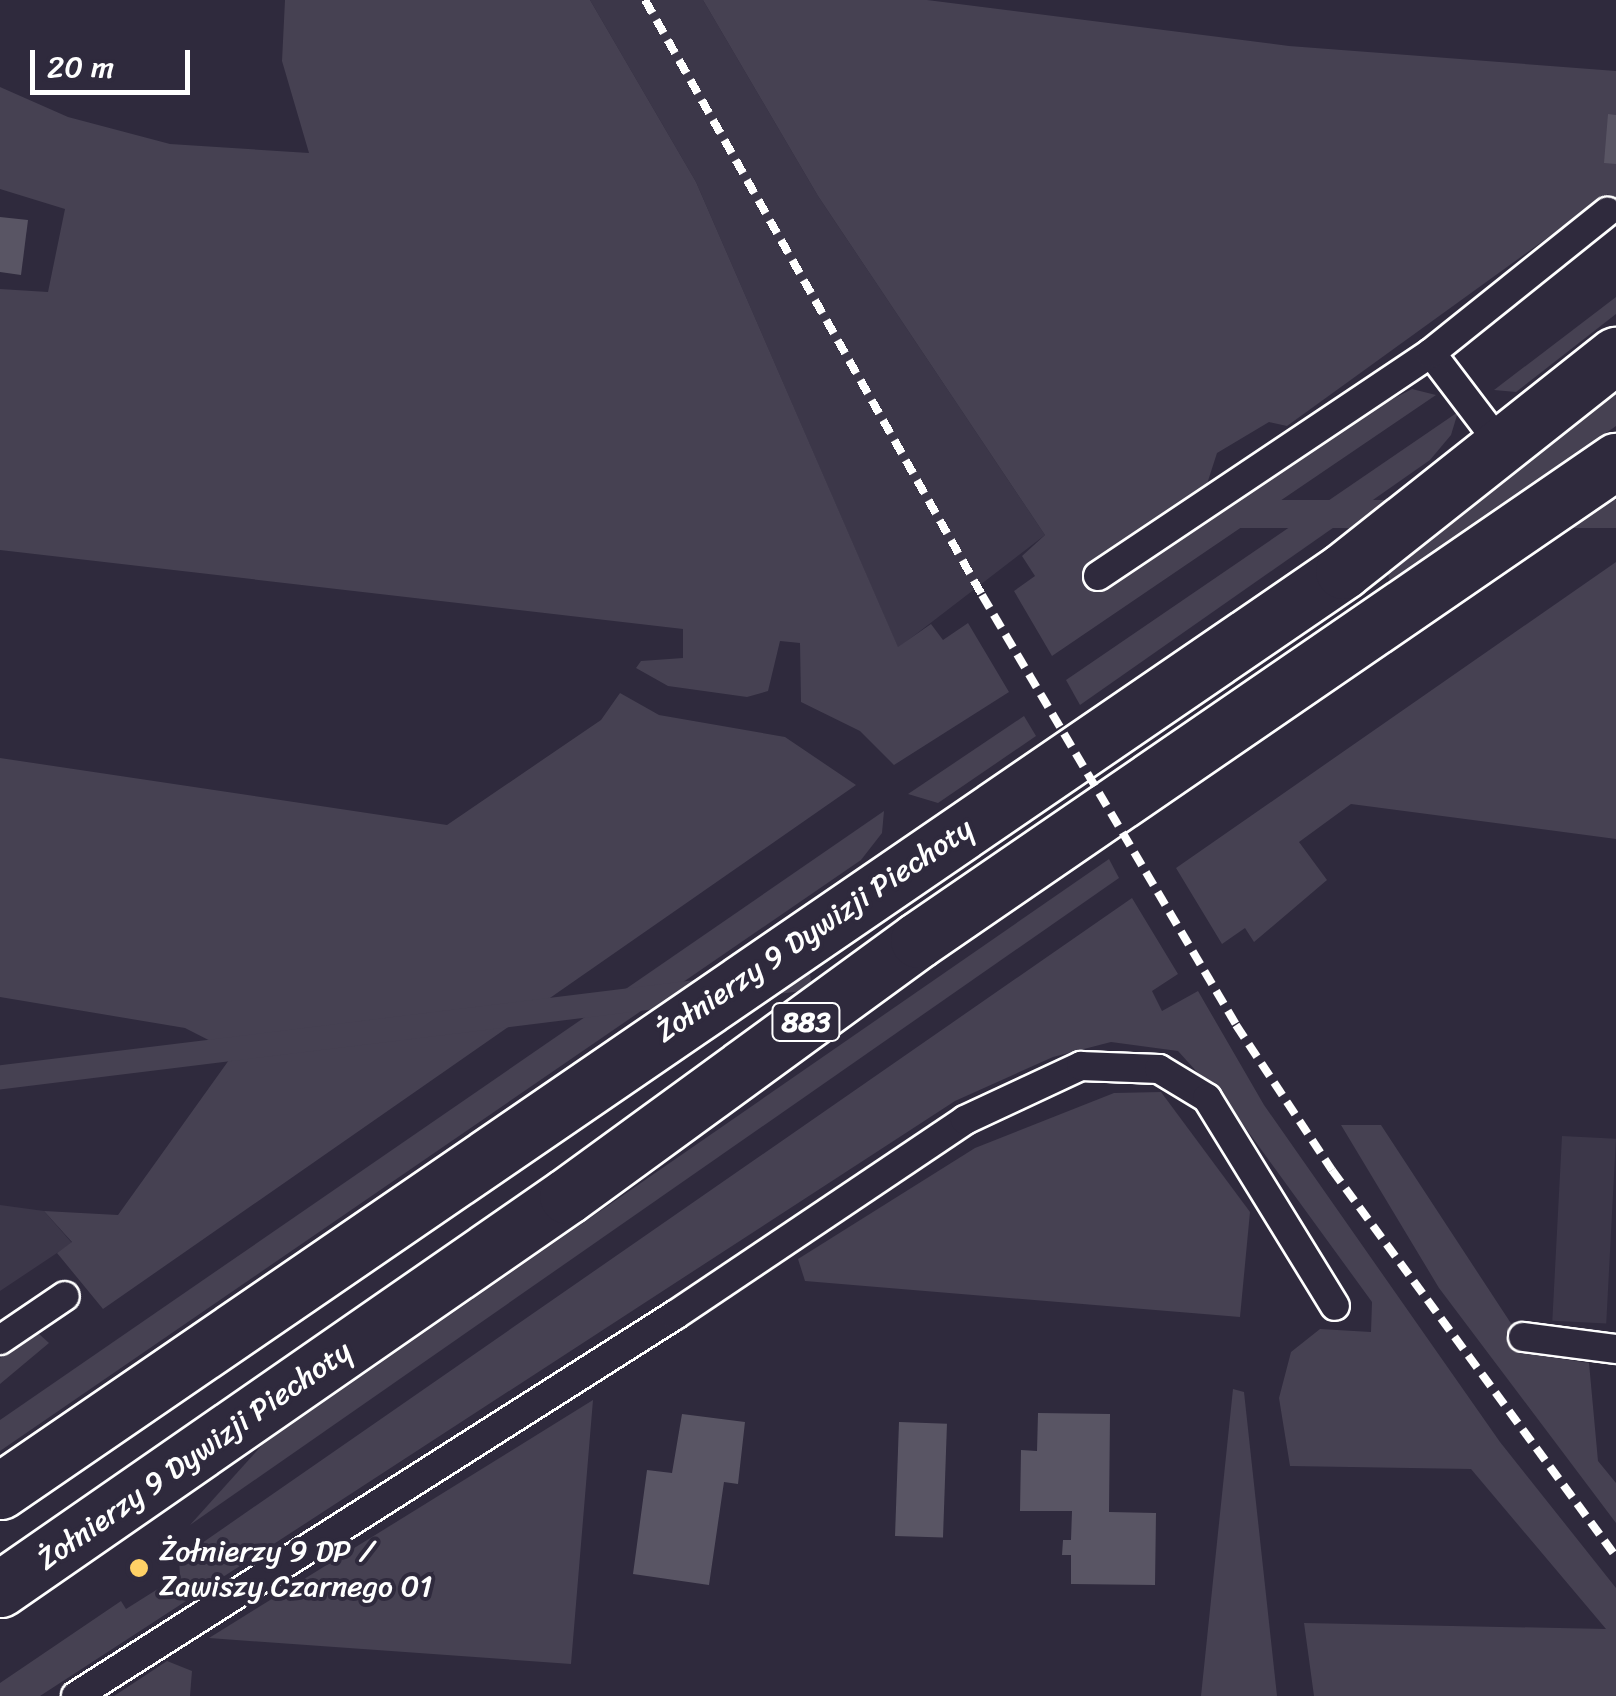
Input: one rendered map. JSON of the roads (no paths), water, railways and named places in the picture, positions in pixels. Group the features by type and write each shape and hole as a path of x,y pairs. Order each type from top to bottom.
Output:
{"highway":[{"name":"Żołnierzy 9 Dywizji Piechoty","path":"0,1491 1344,571 1504,448 1616,355"},
{"name":"Żołnierzy 9 Dywizji Piechoty","path":"0,1589 567,1196 918,940 1616,461"}],"lane":[{"path":"1098,576 1432,353 1607,212"},
{"path":"1432,353 1504,448"},
{"path":"76,1696 658,1326 965,1120 1081,1066 1159,1069 1207,1098 1335,1306"},
{"path":"0,1340 66,1296"},
{"path":"1523,1337 1616,1349"}],"railway":[{"path":"645,0 982,595 1236,1025 1332,1170 1616,1556"}],"place":[{"name":"Żołnierzy 9 DP / Zawiszy Czarnego 01","path":"139,1568"}]}
